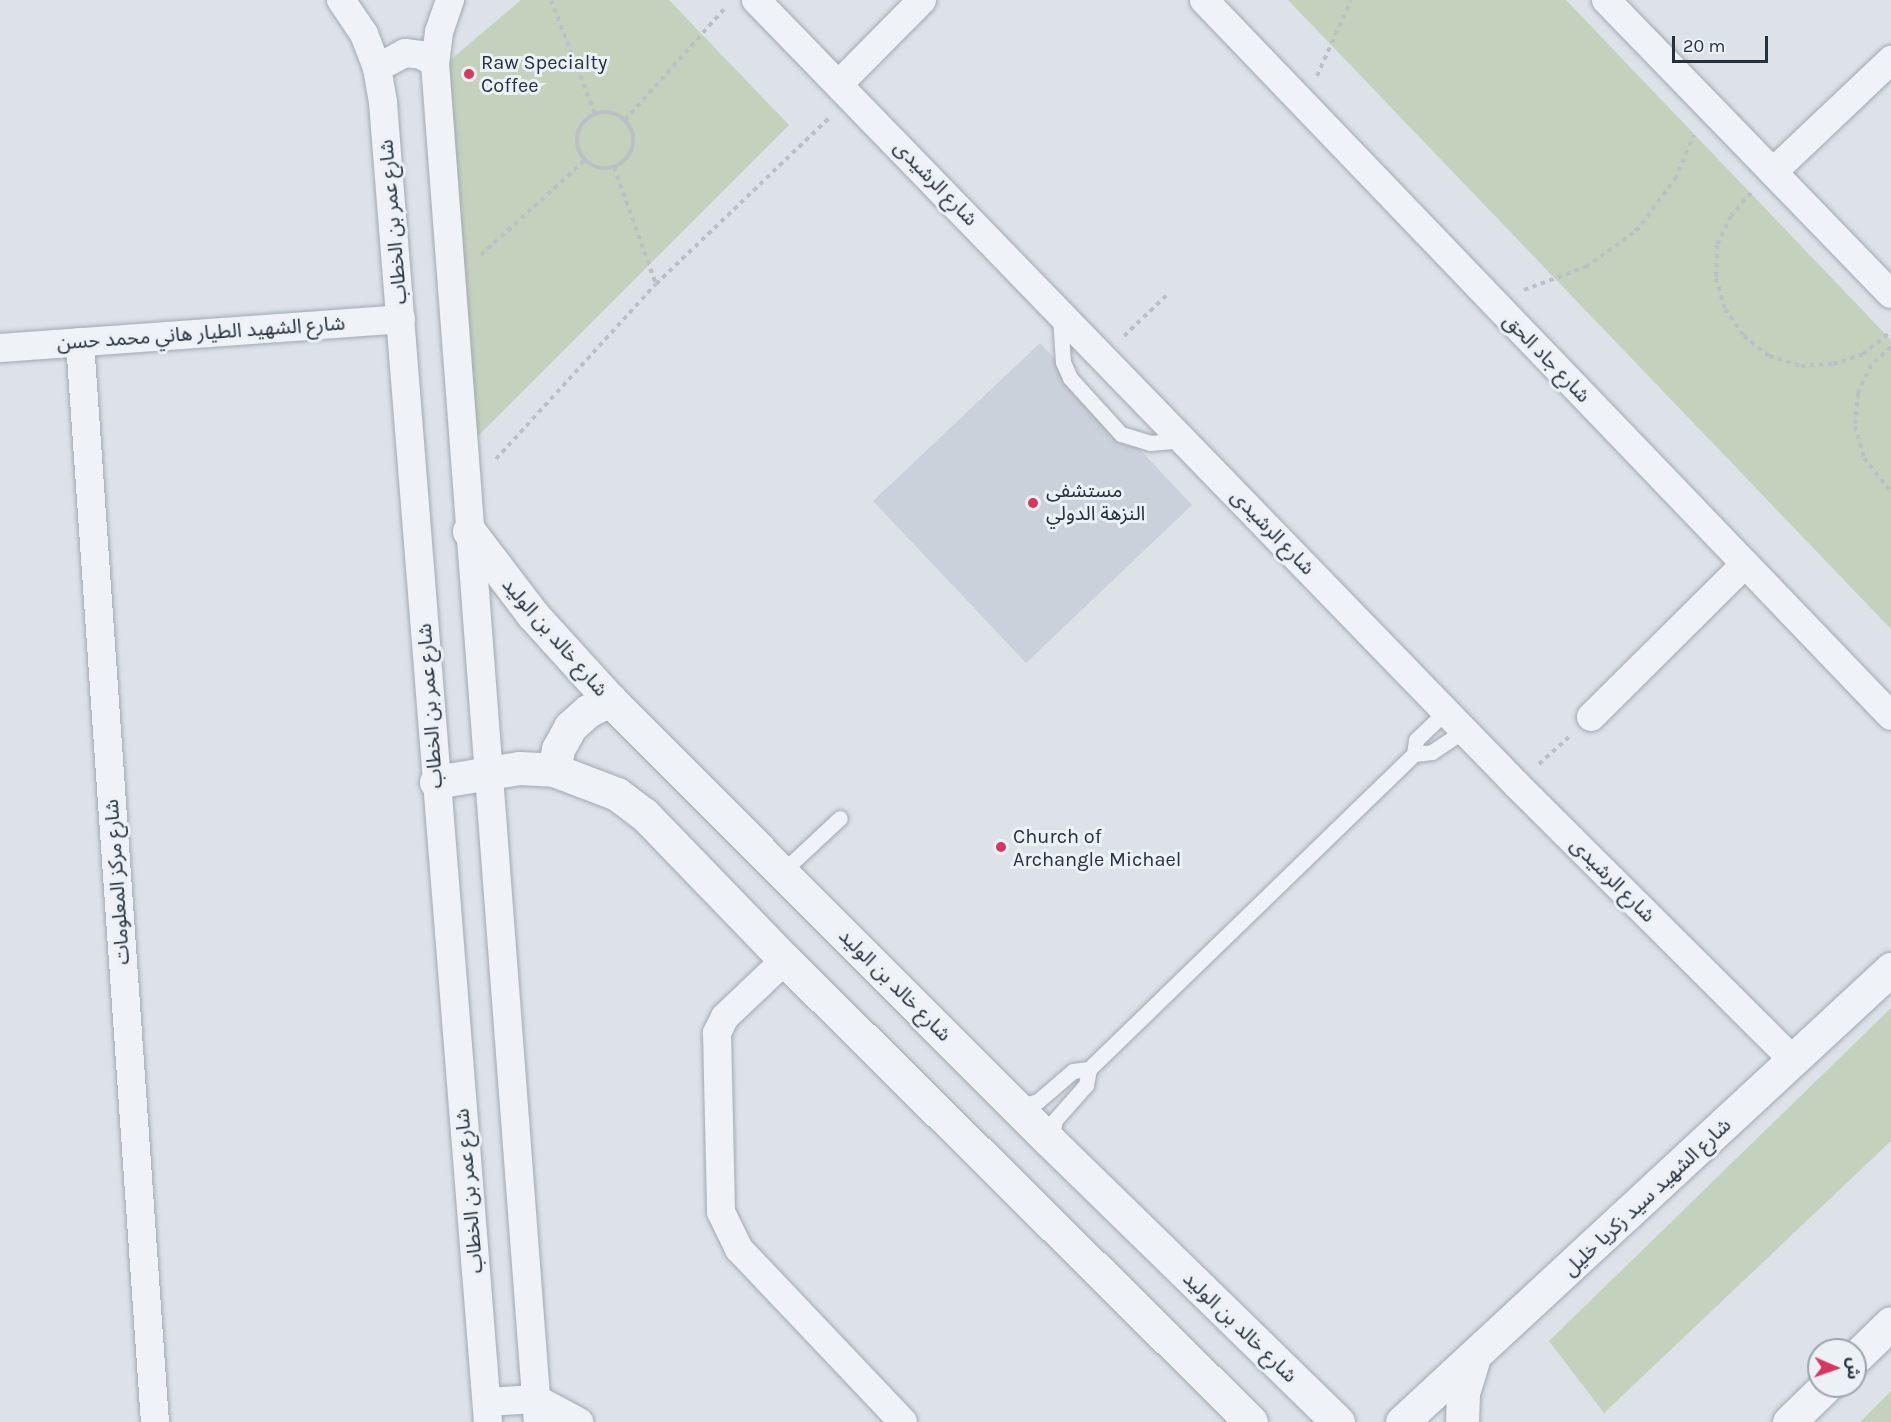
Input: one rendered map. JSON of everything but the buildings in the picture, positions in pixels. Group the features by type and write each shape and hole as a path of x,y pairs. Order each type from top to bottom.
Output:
{"street":[{"name":"شارع عمر بن الخطاب","path":"341,0 364,34 377,68 401,319 487,1412"},
{"path":"450,0 439,32 435,63 537,1410"},
{"name":"شارع الرشيدى","path":"756,0 846,90 1517,785 1794,1060"},
{"path":"846,90 922,0"},
{"name":"شارع جاد الحق","path":"1204,0 1891,716"},
{"path":"1606,0 1891,294"},
{"path":"377,68 405,53 421,55 435,63"},
{"path":"1773,172 1891,60"},
{"name":"شارع الشهيد الطيار هاني محمد حسن","path":"0,348 401,319"},
{"name":"شارع مركز المعلومات","path":"80,342 155,1422"},
{"name":"شارع خالد بن الوليد","path":"469,531 533,615 610,700 1051,1142 1338,1422"},
{"path":"1591,717 1745,564"},
{"path":"554,770 558,749 570,727 588,711 610,700"},
{"path":"436,782 488,771 554,770 587,779 617,794 644,814 785,960 1251,1422"},
{"path":"785,960 725,1017 717,1033 721,1212 739,1249 903,1422"},
{"name":"شارع الشهيد سيد زكريا خليل","path":"1402,1422 1891,969"},
{"path":"1867,1346 1891,1323"},
{"path":"1462,1422 1463,1393 1474,1357"},
{"path":"1793,1421 1815,1398"},
{"path":"487,1412 537,1410 579,1422"}],"lane":[{"path":"1060,311 1063,362 1070,378 1121,434 1150,443 1185,440"},
{"path":"1414,754 1416,740 1438,719 1443,708"},
{"path":"1016,1107 1038,1101 1073,1071 1089,1068 1414,754 1432,752 1454,737 1468,734"},
{"path":"782,872 840,818"},
{"path":"1051,1142 1055,1119 1086,1085 1089,1068"}],"path":[{"path":"551,0 595,114"},
{"path":"625,120 732,0"},
{"path":"1305,105 1351,0"},
{"path":"466,492 656,284 846,90"},
{"path":"1492,300 1586,267 1636,231 1675,179 1707,104"},
{"path":"611,112 625,120 631,128 633,147 623,163 614,167 599,168 585,160 577,143 580,126 595,114 611,112"},
{"path":"450,284 585,160"},
{"path":"614,167 656,284"},
{"path":"1773,172 1731,216 1717,245 1716,278 1725,309 1744,336 1770,356 1801,366 1833,364 1863,354 1891,332"},
{"path":"1104,357 1169,293"},
{"path":"1891,347 1872,365 1858,393 1855,426 1864,458 1891,492"},
{"path":"1517,785 1591,717"}],"shaded area":[{"name":"مستشفى النزهة الدولي","path":"1040,343 1192,505 1026,663 873,501"}],"green space":[{"path":"521,0 669,0 789,125 468,446 449,61"},
{"path":"1288,0 1566,0 1891,340 1891,629"},
{"path":"1891,1008 1891,1141 1604,1413 1549,1341"},
{"path":"1891,1391 1891,1422 1860,1422"}],"place":[{"name":"Raw Specialty Coffee","path":"469,74"},
{"name":"مستشفى النزهة الدولي","path":"1033,503"},
{"name":"Church of Archangle Michael","path":"1001,847"}]}
